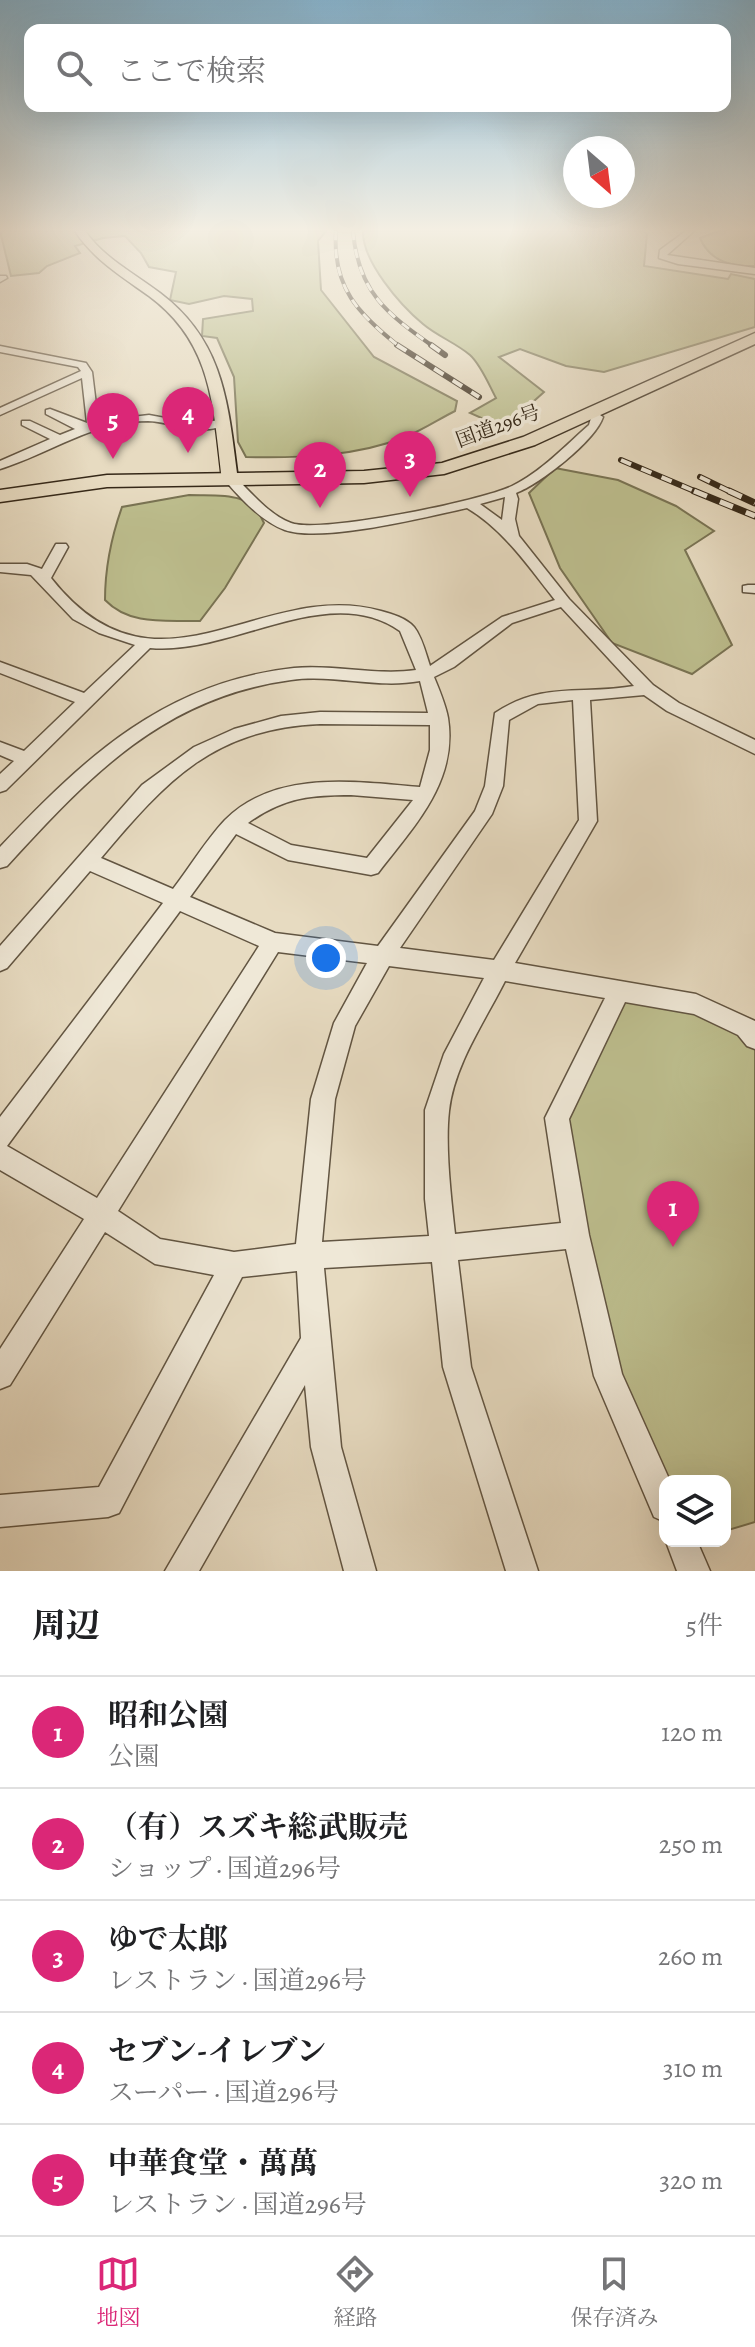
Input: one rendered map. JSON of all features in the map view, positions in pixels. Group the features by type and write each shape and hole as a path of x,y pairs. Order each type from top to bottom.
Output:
{"highway":[{"name":"国道296号","path":"0,496 107,481 364,477 444,468 498,453 751,343"}],"main road":[{"path":"165,304 187,321 211,364 230,479"}],"street":[{"path":"0,349 82,365 87,372 88,426"},
{"path":"0,412 87,372"},
{"path":"50,412 88,426"},
{"path":"230,479 275,521 293,529 332,529 509,492 543,470 594,426 597,420 590,413"},
{"path":"0,465 88,426 149,418 192,426 222,423"},
{"path":"26,423 57,438"},
{"path":"509,492 512,499 508,519 512,537"},
{"path":"468,503 496,521 512,537 564,602 647,689 673,707 755,748"},
{"path":"45,576 61,547"},
{"path":"0,568 16,566 45,576 66,606 78,615 145,644 197,644 295,612 355,610 403,624 409,631 440,719 441,755 426,794 371,867 288,852 233,824"},
{"path":"0,860 63,791 99,759 135,730 175,706 215,690 291,674 425,674 453,661 505,621 564,602"},
{"path":"0,785 145,644"},
{"path":"0,667 86,700"},
{"path":"360,1571 326,1447 308,1234 323,1099 345,1023 384,954 483,814 494,786 501,717 529,699 647,689"},
{"path":"522,1571 457,1367 438,1199 437,1110 452,1062 499,970 588,821 581,694"},
{"path":"0,961 148,790 173,768 202,749 233,737 300,719 405,722 440,719"},
{"path":"0,748 27,759"},
{"path":"0,1137 233,824 272,798 304,790 335,788 426,794"},
{"path":"88,861 273,942 499,970 696,1004 746,1027 755,1038"},
{"path":"0,1375 273,942"},
{"path":"619,992 557,1118 576,1235 608,1376 659,1492"},
{"path":"0,1156 100,1214 155,1251 234,1265 309,1256 443,1248 576,1235"},
{"path":"0,1511 108,1502 234,1265"},
{"path":"181,1571 315,1341"},
{"path":"683,1547 694,1571"}],"green space":[{"path":"252,304 332,304 374,357 457,401 455,411 412,434 367,449 306,456 246,457 238,442 234,377 217,338 202,336 203,319 253,311"},
{"path":"755,304 755,327 604,372 566,366 520,349 499,357 544,392 504,428 470,413 496,398 474,359 423,324 404,306"},
{"path":"555,468 618,480 676,506 714,531 685,550 732,645 692,674 612,643 560,568 529,493"},
{"path":"189,495 242,500 258,512 264,523 225,588 200,621 149,620 115,608 105,600 106,576 122,507"},
{"path":"624,998 678,1007 712,1018 728,1026 755,1050 755,1522 731,1529 731,1475 662,1475 616,1375 566,1120"}],"railway":[{"path":"355,304 400,347"},
{"path":"382,304 402,324 434,347"},
{"path":"431,345 445,355"},
{"path":"400,347 479,397"},
{"path":"621,460 699,493"},
{"path":"700,477 733,493"},
{"path":"694,491 755,516"},
{"path":"729,491 755,503"}],"place":[{"name":"セブン-イレブン","path":"188,453"},
{"name":"中華食堂・萬萬","path":"113,459"},
{"name":"ゆで太郎","path":"410,497"},
{"name":"（有）スズキ総武販売","path":"320,508"},
{"name":"昭和公園","path":"673,1247"}]}
